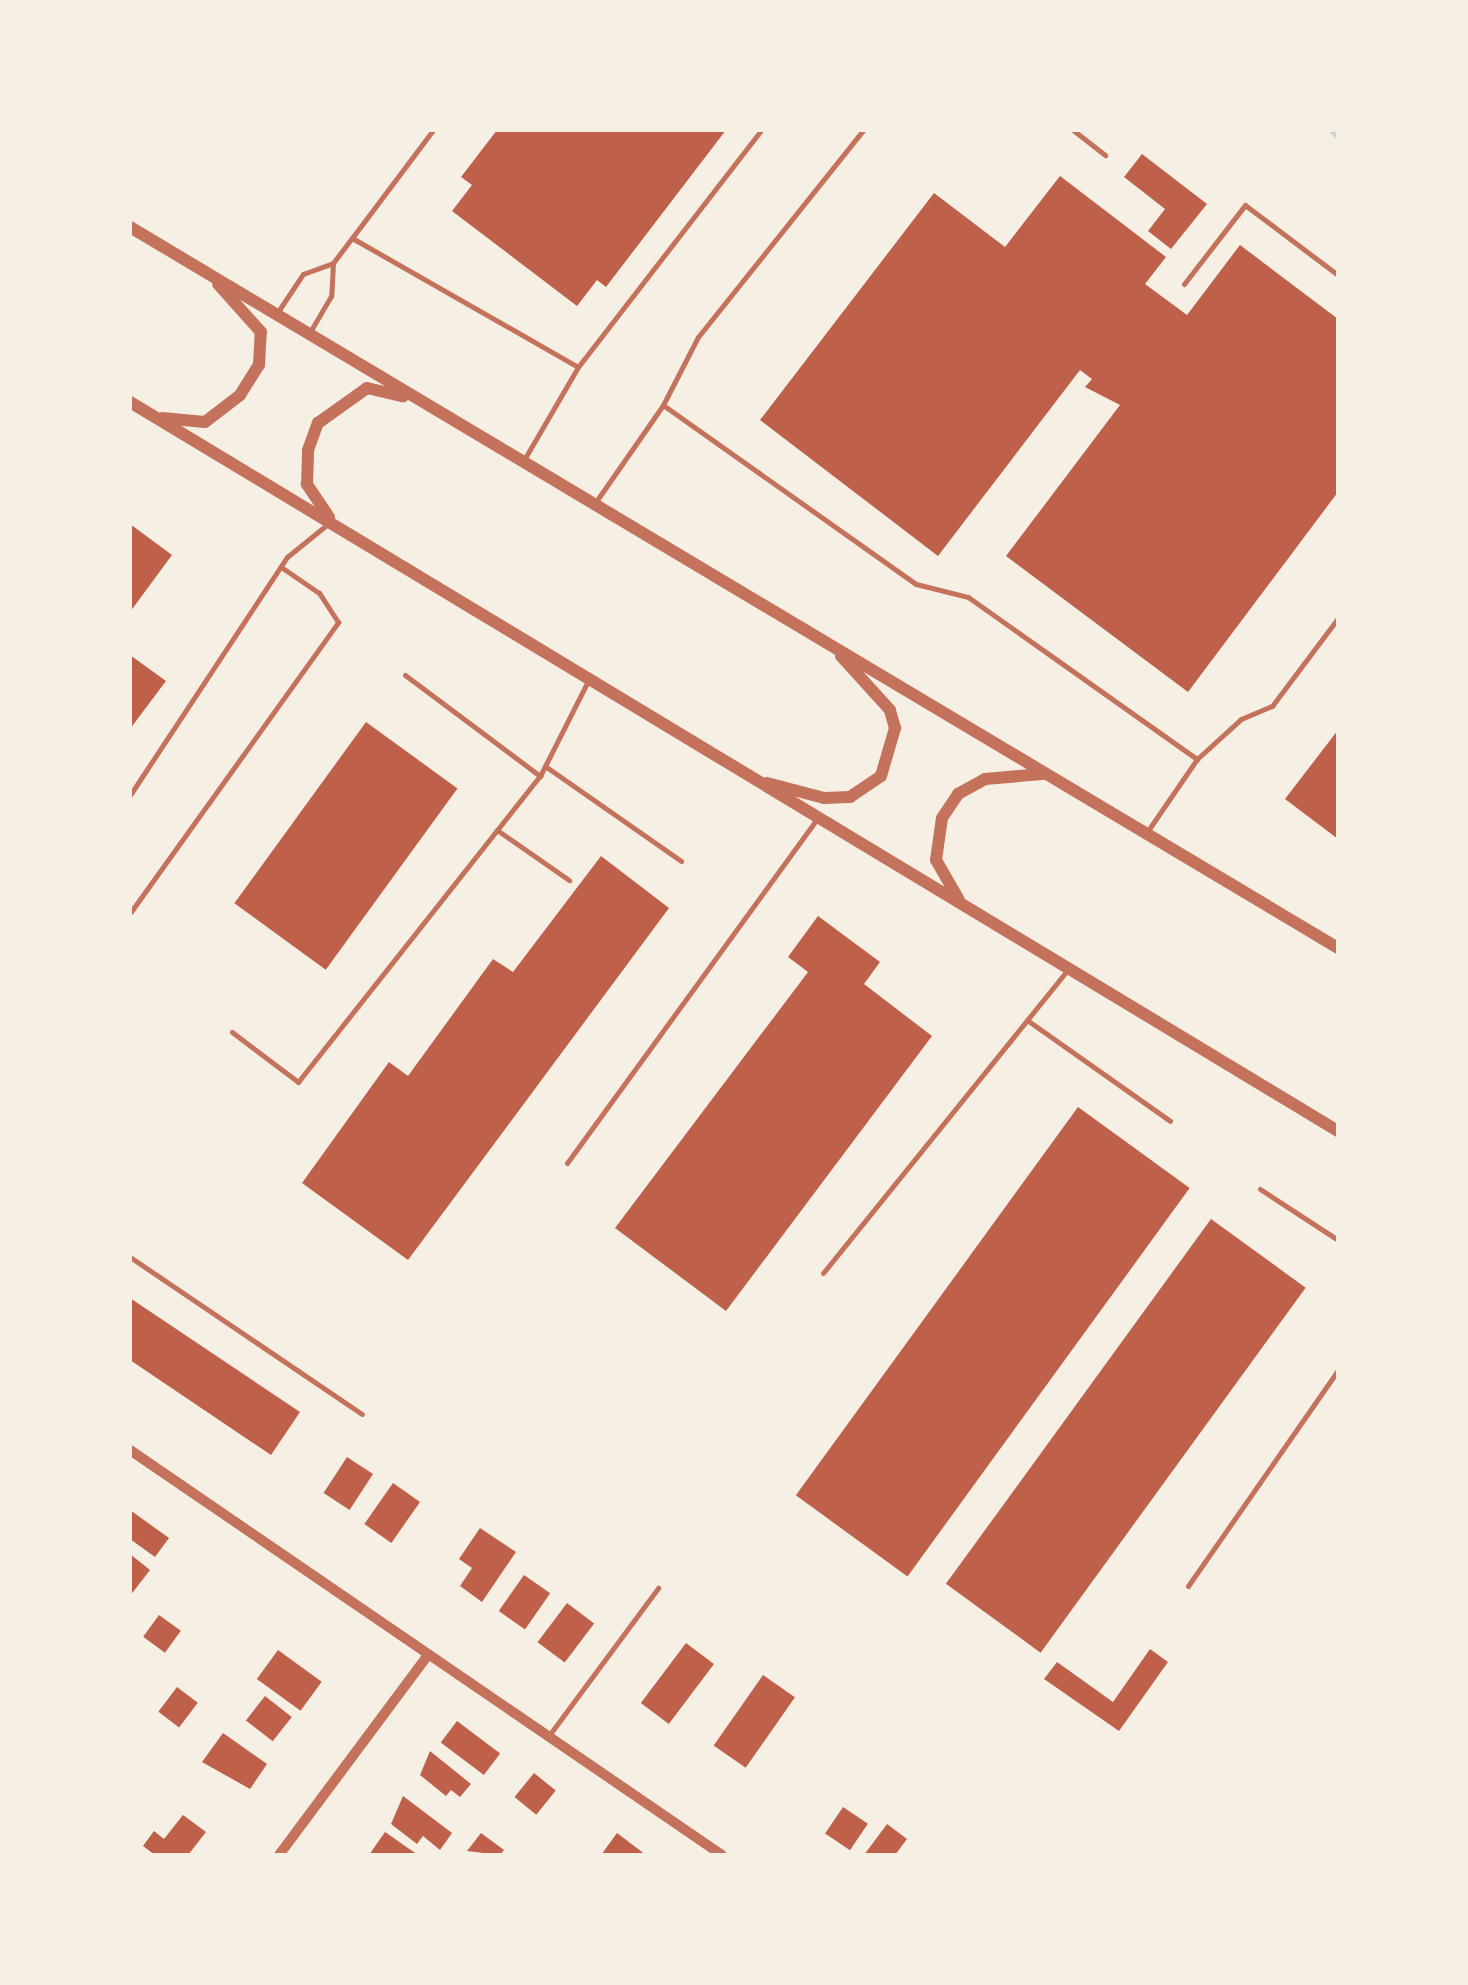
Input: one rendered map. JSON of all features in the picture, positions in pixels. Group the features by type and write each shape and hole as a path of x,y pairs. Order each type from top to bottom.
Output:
{"street":[{"path":"130,227 1338,948"},
{"path":"155,417 205,422 240,395 259,365 261,332 209,275"},
{"path":"331,522 307,484 308,450 318,423 367,388 415,399"},
{"path":"130,402 1067,971 1338,1131"},
{"path":"755,780 824,798 850,797 881,776 895,728 890,710 831,646"},
{"path":"967,909 942,880 936,860 942,818 958,794 985,778 1042,774"},
{"path":"130,1450 722,1855"},
{"path":"279,1855 428,1655"}],"lane":[{"path":"308,334 331,296 334,263 433,130"},
{"path":"522,462 578,367 761,130"},
{"path":"594,505 663,405 698,338 863,130"},
{"path":"1072,130 1105,155"},
{"path":"1184,284 1245,205 1338,275"},
{"path":"352,238 578,367"},
{"path":"276,315 303,274 334,263"},
{"path":"663,405 916,584 968,597 1197,758"},
{"path":"130,794 281,567 331,522"},
{"path":"130,912 338,622 319,593 281,567"},
{"path":"1146,835 1197,758 1241,719 1272,706 1338,618"},
{"path":"405,675 540,776"},
{"path":"232,1032 298,1082 540,776 589,680"},
{"path":"545,766 682,861"},
{"path":"567,1162 818,818"},
{"path":"497,830 569,880"},
{"path":"823,1274 1067,971"},
{"path":"1028,1020 1170,1121"},
{"path":"1260,1189 1338,1240"},
{"path":"130,1258 362,1414"},
{"path":"1188,1586 1338,1370"},
{"path":"548,1737 658,1588"}],"building":[{"path":"497,130 726,130 606,287 597,280 577,306 452,211 472,185 461,177"},
{"path":"1142,154 1207,204 1171,249 1148,231 1165,209 1124,177"},
{"path":"1060,176 1166,257 1145,284 1187,315 1240,245 1338,319 1338,492 1188,692 1006,556 1120,405 1085,387 1092,379 1080,370 938,556 760,420 934,193 1005,247"},
{"path":"130,524 172,555 130,612"},
{"path":"130,655 166,681 130,729"},
{"path":"366,722 457,788 326,970 234,903"},
{"path":"1338,730 1338,839 1285,799"},
{"path":"601,856 669,908 408,1260 302,1183 389,1062 408,1076 493,959 513,972"},
{"path":"818,916 880,962 864,984 932,1036 726,1311 615,1228 808,972 788,957"},
{"path":"1078,1107 1190,1188 908,1576 796,1495"},
{"path":"1211,1219 1306,1288 1041,1653 946,1584"},
{"path":"130,1298 300,1412 271,1455 130,1360"},
{"path":"347,1457 373,1474 350,1510 324,1493"},
{"path":"393,1483 420,1502 391,1543 364,1524"},
{"path":"130,1510 169,1538 155,1557 130,1539"},
{"path":"480,1528 516,1552 482,1602 460,1586 472,1568 459,1559"},
{"path":"130,1554 150,1570 130,1596"},
{"path":"524,1575 550,1593 525,1629 499,1611"},
{"path":"567,1603 594,1623 565,1663 538,1642"},
{"path":"159,1615 181,1631 165,1653 143,1637"},
{"path":"686,1643 714,1664 669,1724 641,1703"},
{"path":"1150,1649 1168,1662 1119,1731 1044,1679 1057,1662 1113,1702"},
{"path":"278,1650 322,1682 301,1711 257,1679"},
{"path":"763,1675 795,1697 746,1768 714,1745"},
{"path":"177,1687 198,1703 179,1727 158,1712"},
{"path":"265,1696 292,1717 273,1741 246,1720"},
{"path":"457,1721 500,1753 484,1775 441,1743"},
{"path":"223,1733 267,1764 250,1789 202,1762"},
{"path":"430,1751 471,1784 460,1797 451,1790 446,1796 420,1775"},
{"path":"534,1773 556,1791 536,1815 514,1797"},
{"path":"403,1796 452,1833 440,1850 423,1836 417,1844 391,1824"},
{"path":"843,1807 868,1824 850,1850 825,1834"},
{"path":"183,1815 206,1832 188,1855 155,1855 143,1846 154,1831 164,1839"},
{"path":"887,1824 907,1839 895,1855 864,1855"},
{"path":"385,1832 418,1855 369,1855"},
{"path":"481,1833 504,1850 500,1855 467,1851"},
{"path":"617,1833 646,1855 601,1855"}],"waterway":[{"path":"1333,130 1338,135"}]}
